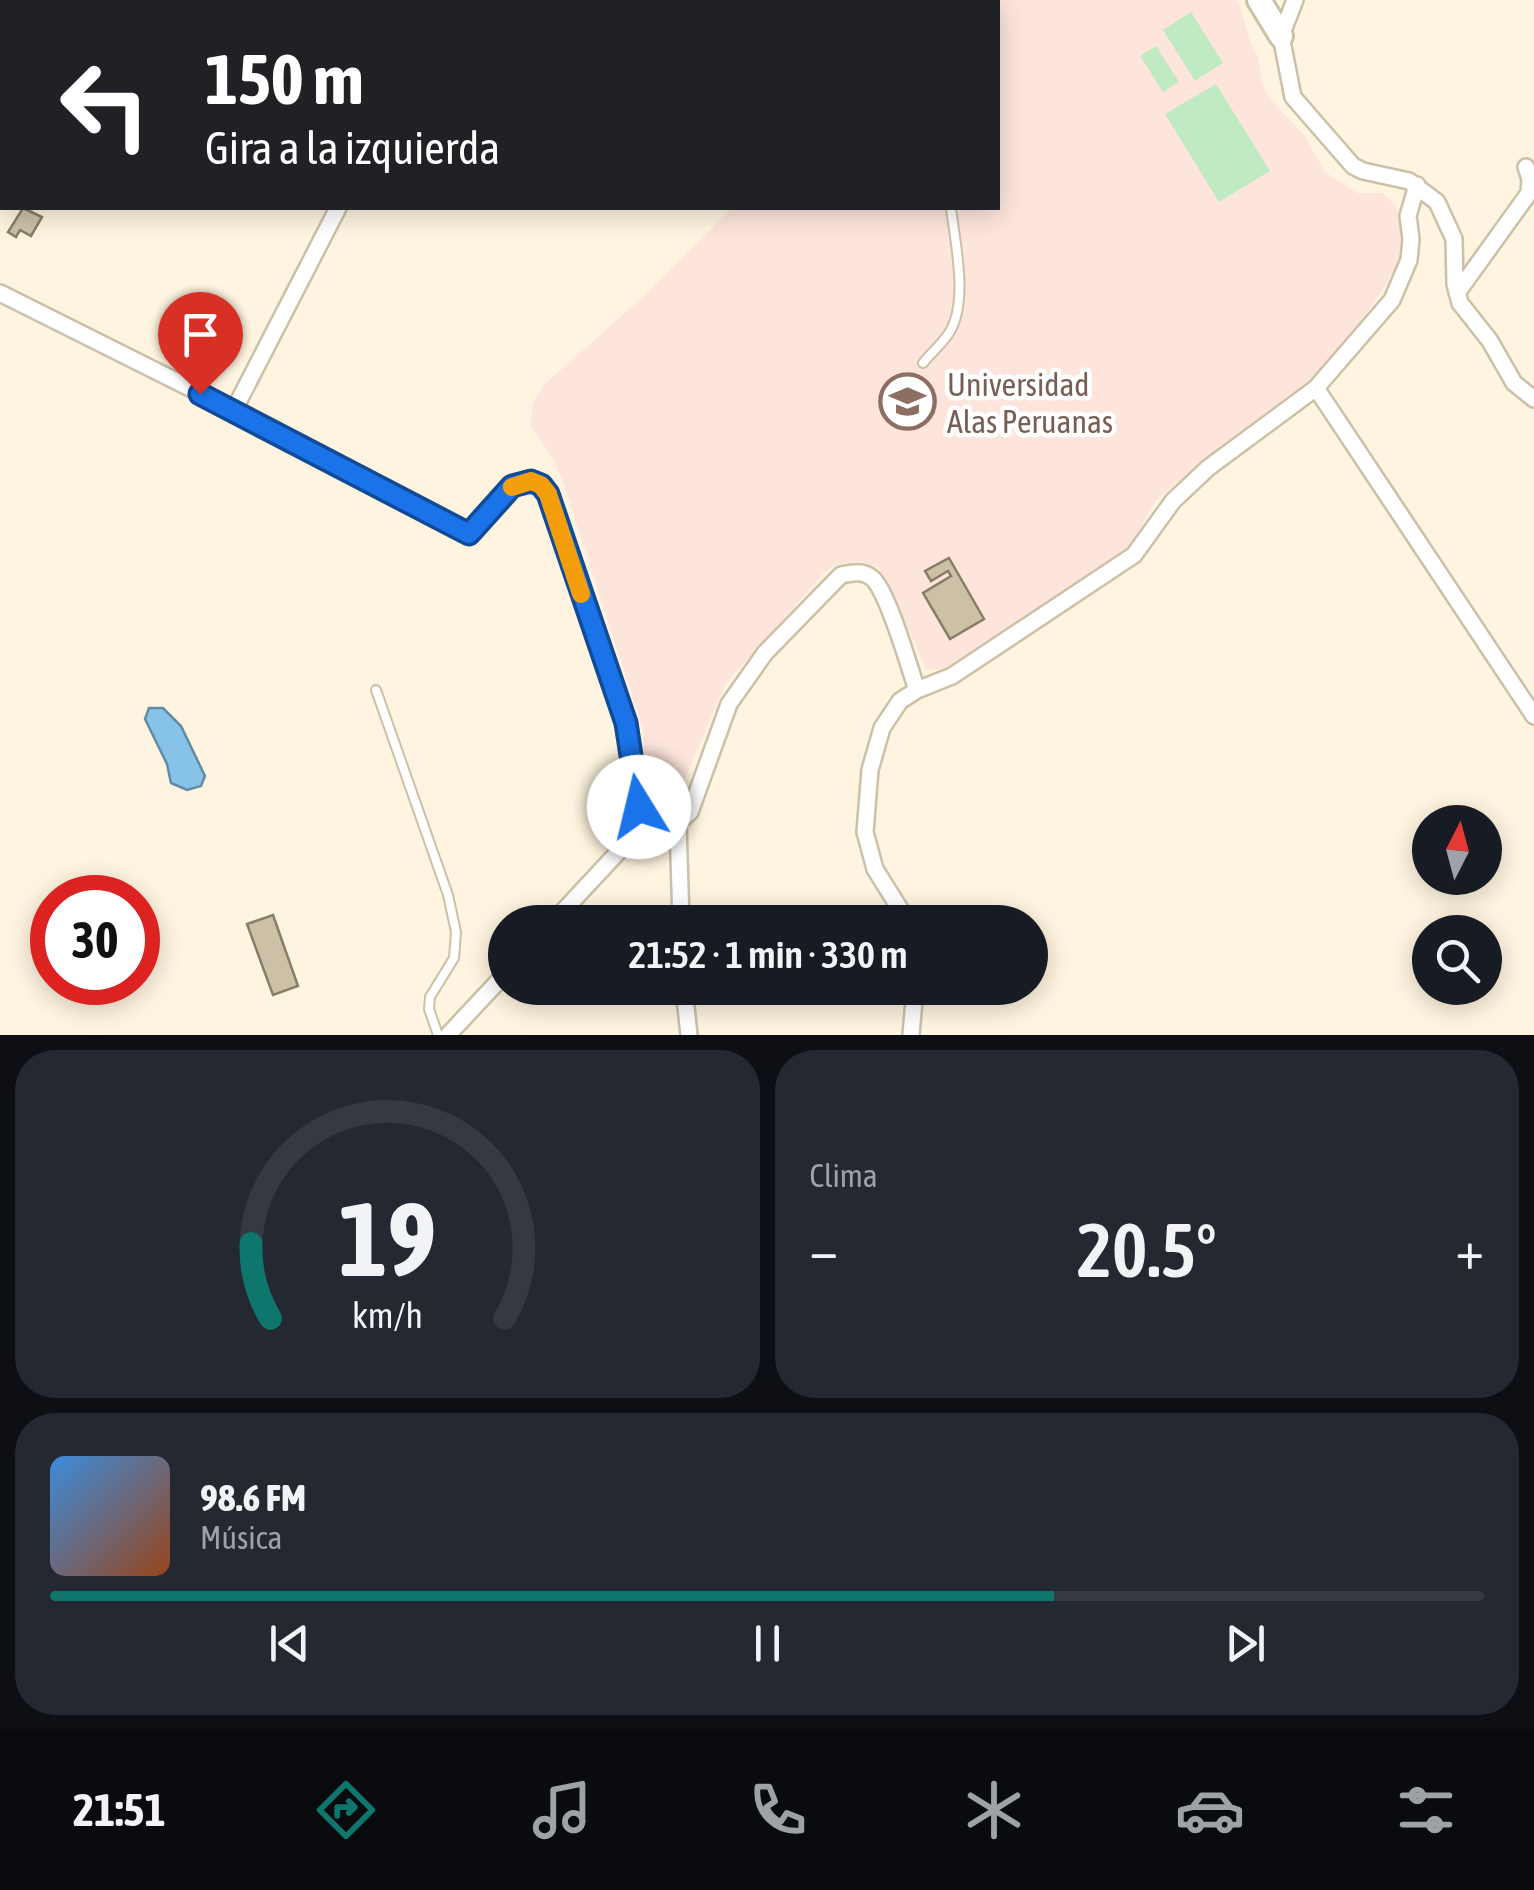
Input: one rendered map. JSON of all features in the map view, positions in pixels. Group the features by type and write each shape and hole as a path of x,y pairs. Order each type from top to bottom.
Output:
{"street":[{"path":"1259,0 1281,36 1293,97 1346,159 1363,171 1402,178 1417,185 1437,202 1454,239 1460,303 1490,341 1514,383 1534,398"},
{"path":"1281,36 1294,0"},
{"path":"1457,293 1529,192 1526,167"},
{"path":"897,905 874,869 865,832 870,770 882,728 900,701 952,676 1134,555 1173,502 1208,468 1316,388 1392,300 1409,260 1408,216 1417,185"},
{"path":"234,410 337,210"},
{"path":"0,292 469,534 512,486 531,481 541,485 548,494 626,723 639,807 634,835 569,905"},
{"path":"1316,388 1534,716"},
{"path":"680,905 678,823 690,812 728,704 764,652 841,574 856,572 872,578 890,608 917,690"},
{"path":"639,807 652,819 678,823"},
{"path":"448,1035 488,992"},
{"path":"686,1005 689,1035"},
{"path":"912,1035 913,1005"}],"lane":[{"path":"923,363 950,333 959,302 951,210"},
{"path":"376,690 448,895 456,932 454,958 430,997 429,1009 438,1035"}],"shaded area":[{"name":"Universidad Alas Peruanas","path":"1000,0 1237,0 1270,99 1304,135 1325,172 1357,193 1383,193 1396,206 1403,245 1382,291 1330,365 1204,459 1155,502 1125,556 1014,630 942,670 926,669 878,568 861,561 835,565 825,572 725,685 676,799 665,802 648,794 642,727 563,482 554,460 531,426 532,407 546,383 643,297 730,210 1000,210"}],"green space":[{"path":"1191,12 1223,63 1195,81 1163,30"},
{"path":"1156,46 1179,82 1163,92 1140,56"},
{"path":"1216,84 1270,171 1219,202 1165,114"}],"water":[{"path":"149,708 163,708 181,726 205,776 201,786 187,790 171,783 167,764 145,719"}],"building":[{"path":"22,210 42,217 31,236 20,230 16,237 8,232"},
{"path":"949,558 984,619 950,639 923,593 951,576 948,571 931,581 925,571"},
{"path":"273,915 298,986 273,995 247,924"}],"slow traffic":[{"path":"512,487 531,481 548,494 581,594"}],"place":[{"name":"Universidad Alas Peruanas","path":"908,402"}],"route":[{"path":"200,394 469,534 512,486 531,481 541,485 548,494 626,723 639,807"}]}
